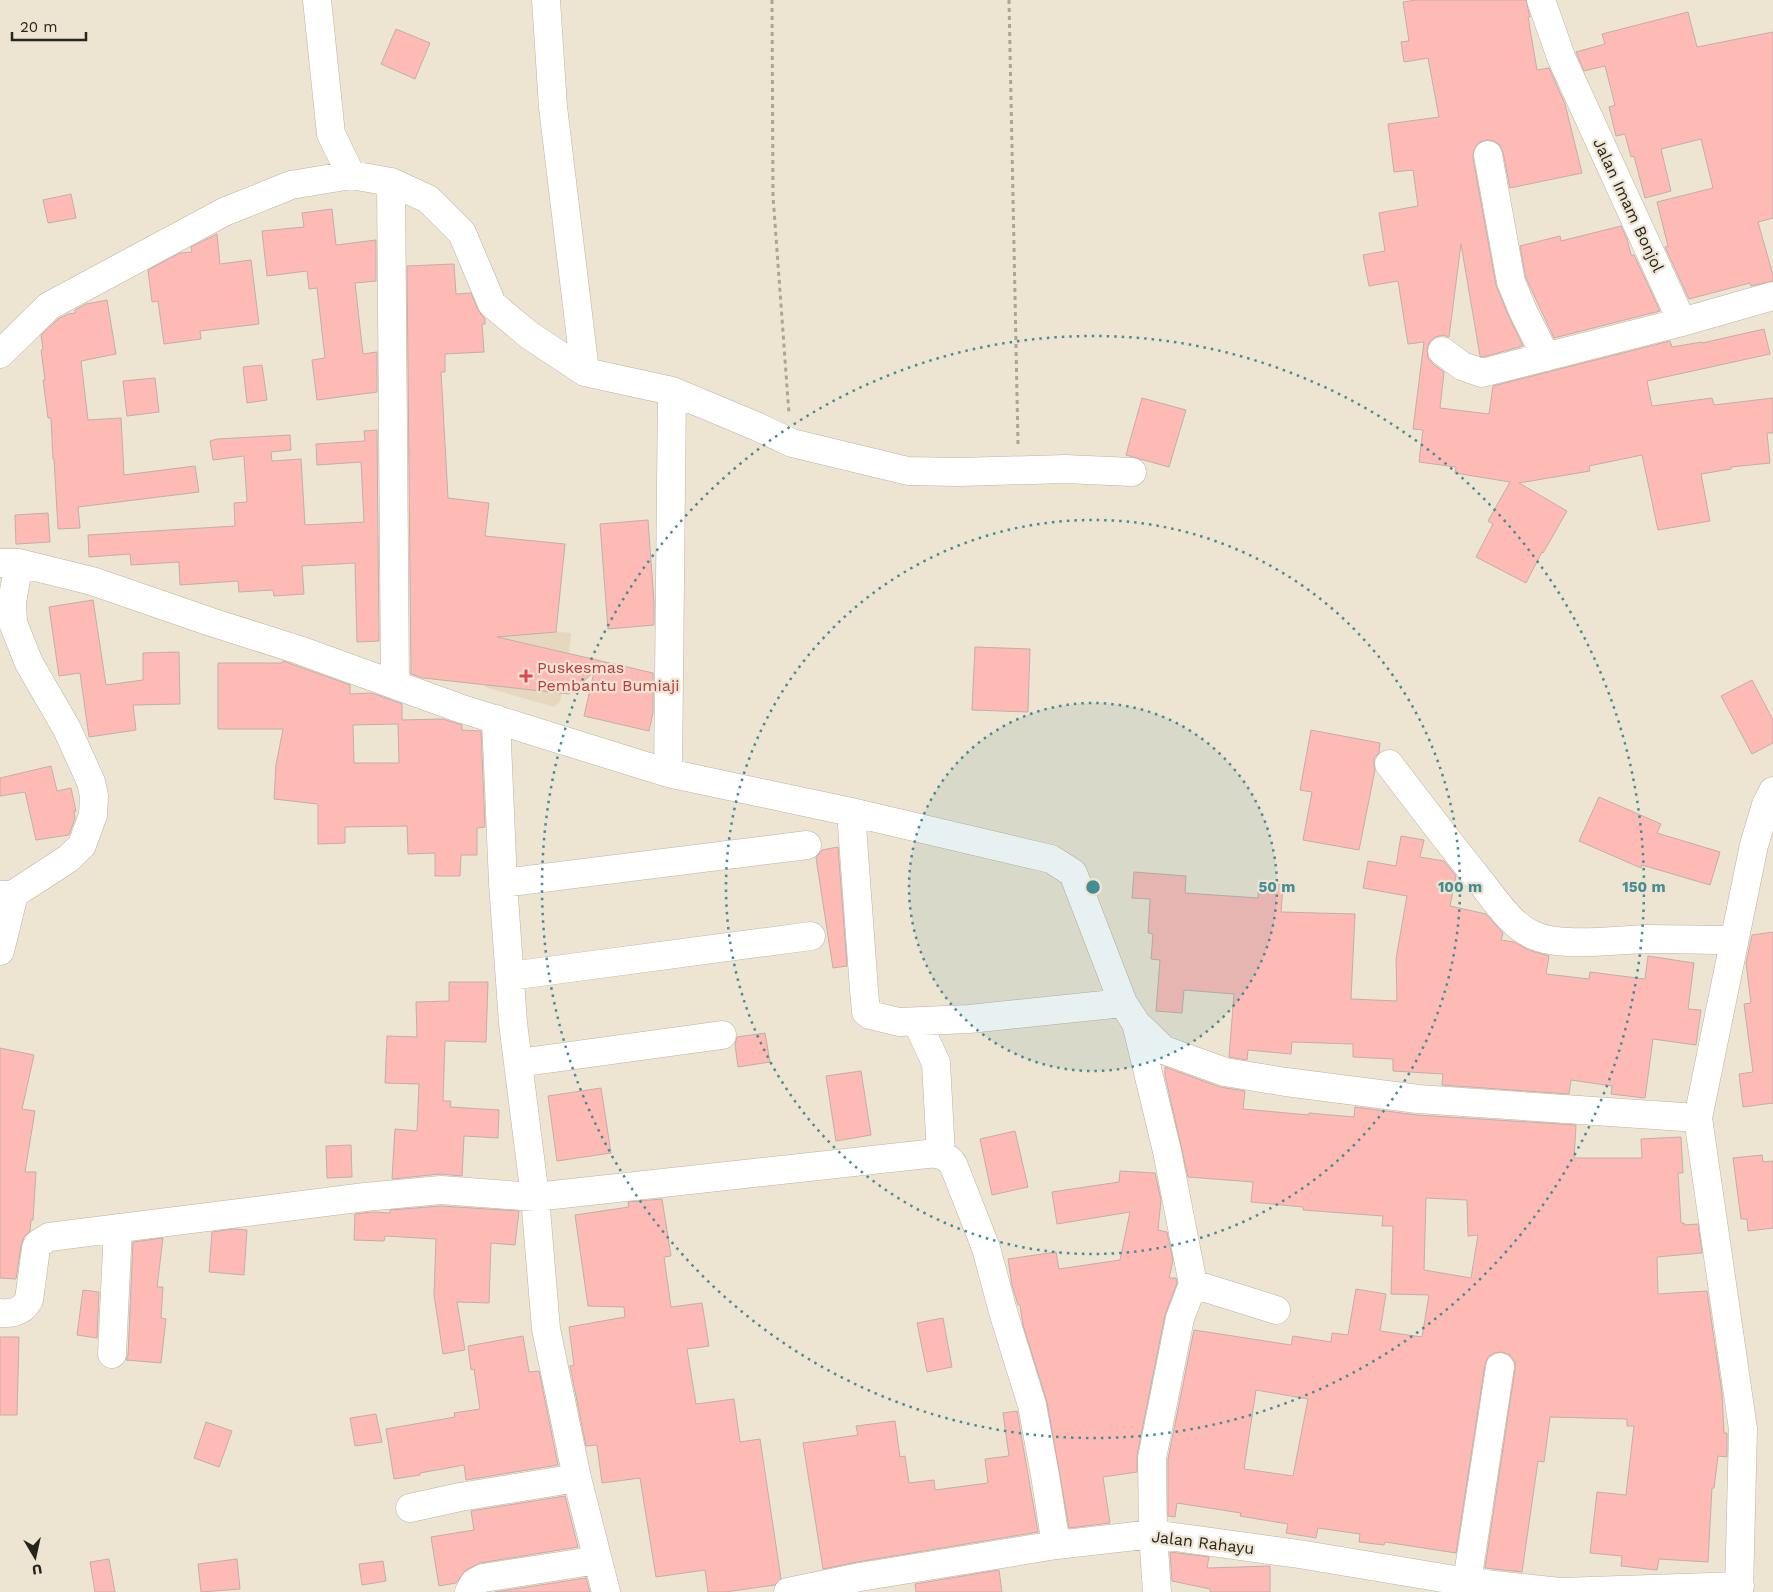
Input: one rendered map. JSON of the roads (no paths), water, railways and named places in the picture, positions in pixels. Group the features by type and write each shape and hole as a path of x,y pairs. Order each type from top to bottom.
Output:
{"street":[{"path":"317,0 331,134 351,175"},
{"path":"546,0 553,107 585,372"},
{"name":"Jalan Imam Bonjol","path":"1541,0 1561,58 1682,322"},
{"path":"1488,155 1511,282 1546,357"},
{"path":"0,354 49,306 224,212 291,185 351,175 391,182 428,199 462,233 492,304 529,335 585,372 672,392 792,443 908,471 958,472 1065,469 1132,472"},
{"path":"391,182 395,684"},
{"path":"1442,350 1462,366 1482,373 1682,322 1773,296"},
{"path":"668,773 672,392"},
{"path":"0,951 7,895 69,858 82,845 91,821 94,796 91,782 67,729 29,663 13,623 9,563 92,581 299,650 459,708 668,773 1051,858 1072,873 1129,1013 1166,1151 1193,1284 1180,1318 1152,1458 1153,1534 1157,1592"},
{"path":"496,719 503,883 510,976 518,1063 535,1197 546,1329 577,1478 606,1592"},
{"path":"1389,764 1502,908 1516,923 1533,936 1581,942 1649,939 1734,940"},
{"path":"1740,1589 1743,1428 1698,1118 1754,845 1766,805 1773,791"},
{"path":"850,812 866,1012 886,1021 917,1022 1129,1013 1164,1050 1224,1072 1418,1099 1698,1118"},
{"path":"503,883 807,845"},
{"path":"510,976 811,936"},
{"path":"917,1022 936,1063 941,1155"},
{"path":"518,1063 722,1035"},
{"path":"0,1313 13,1312 25,1307 29,1300 36,1248 42,1240 49,1237 365,1197 441,1190 535,1197 917,1155 941,1155 947,1157 953,1164 986,1248 1004,1315 1032,1405 1056,1545"},
{"path":"112,1354 118,1228"},
{"path":"1193,1284 1276,1310"},
{"path":"1467,1582 1500,1367"},
{"path":"410,1508 460,1497 577,1478"},
{"name":"Jalan Rahayu","path":"788,1592 860,1577 1056,1545 1153,1534 1299,1554 1467,1582 1560,1592 1740,1589"},
{"path":"469,1592 474,1583 483,1578 598,1560"}],"place":[{"name":"Puskesmas Pembantu Bumiaji","path":"526,676"}]}
